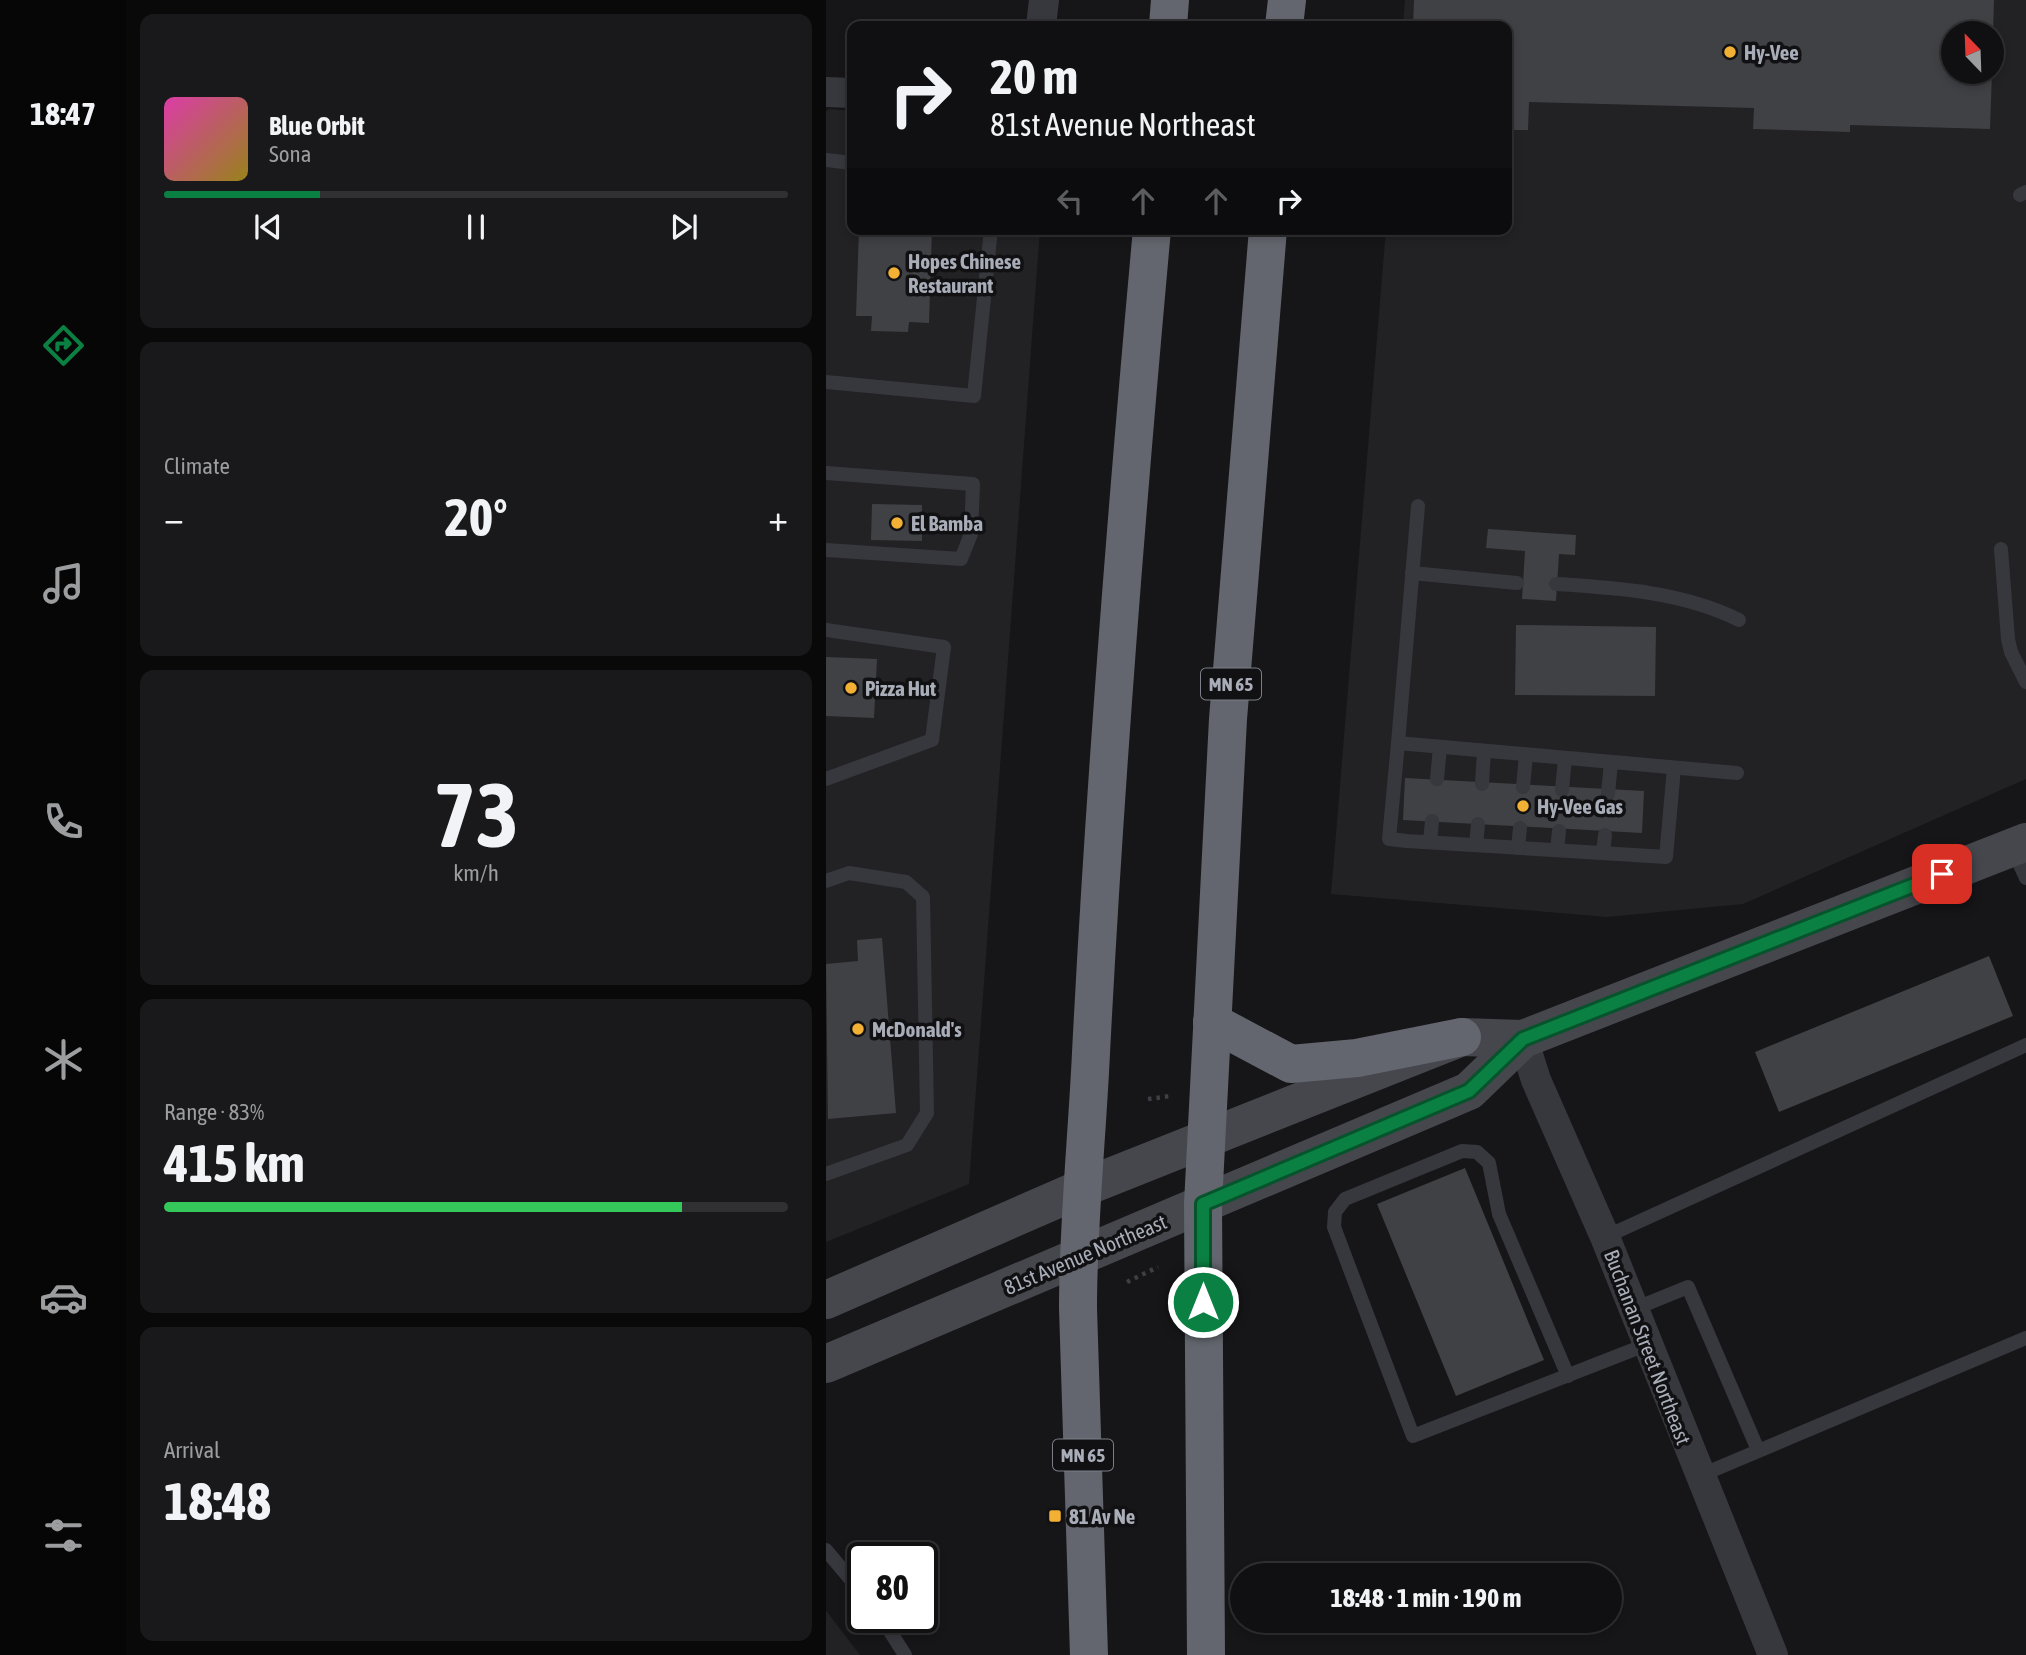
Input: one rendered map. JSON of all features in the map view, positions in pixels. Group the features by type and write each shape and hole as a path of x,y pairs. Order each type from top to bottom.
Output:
{"highway":[{"path":"1168,21 1170,0"},
{"path":"1285,21 1287,0"},
{"name":"MN 65","path":"1089,1655 1078,1308 1079,1256 1098,932 1131,469 1151,235"},
{"name":"MN 65","path":"1206,1655 1203,1204 1228,719 1268,235"},
{"path":"1212,1023 1291,1064 1357,1058 1462,1037"}],"street":[{"path":"1042,21 1044,0"},
{"path":"826,92 847,93"},
{"name":"81st Avenue Northeast","path":"826,1300 1085,1187 1462,1037 1523,1039 2021,856"},
{"name":"81st Avenue Northeast","path":"826,1364 1469,1091 1523,1039"},
{"name":"Buchanan Street Northeast","path":"1523,1039 1536,1080 1605,1237 1773,1655"}],"lane":[{"path":"826,160 847,162"},
{"path":"826,382 974,396 990,235"},
{"path":"826,473 973,484 971,534 961,559 826,550"},
{"path":"1418,506 1390,839 1666,857 1674,768"},
{"path":"2001,549 2008,639 2011,652 2026,682"},
{"path":"1412,573 1517,583"},
{"path":"1556,584 1614,587 1709,605 1739,620"},
{"path":"826,630 944,647 932,740 826,779"},
{"path":"1398,743 1737,773"},
{"path":"1437,779 1440,747"},
{"path":"1482,784 1485,751"},
{"path":"1523,787 1526,755"},
{"path":"1562,790 1565,758"},
{"path":"1608,794 1611,762"},
{"path":"1430,842 1432,821"},
{"path":"1476,845 1478,824"},
{"path":"1518,848 1520,828"},
{"path":"1557,850 1559,831"},
{"path":"1603,853 1605,835"},
{"path":"826,881 849,873 906,882 923,897 927,1113 906,1145 826,1174"},
{"path":"1605,1237 2026,1045"},
{"path":"1568,1376 1499,1214 1489,1163 1476,1153 1462,1151 1345,1199 1335,1212 1334,1227 1413,1436 1568,1376 1648,1344"},
{"path":"1634,1309 1688,1287 1758,1450"},
{"path":"1699,1476 2026,1338"},
{"path":"826,1550 847,1575"},
{"path":"891,1633 905,1655"}],"path":[{"path":"1148,1099 1171,1096"},
{"path":"1127,1282 1158,1268"}],"shaded area":[{"path":"1405,0 2026,0 2026,779 1743,904 1607,917 1331,894 1386,235 1512,235 1512,21 1403,21"},
{"path":"826,111 847,111 847,235 1040,235 969,1184 826,1242"},
{"path":"827,1612 860,1655 826,1655"}],"building":[{"name":"Hy-Vee","path":"1414,0 1994,0 1993,21 1941,21 1941,84 1992,84 1990,129 1850,125 1850,132 1753,129 1754,108 1529,102 1528,130 1512,130 1512,21 1413,21"},
{"name":"Hopes Chinese Restaurant","path":"859,235 932,235 929,323 909,322 908,332 871,331 872,316 856,316"},
{"name":"El Bamba","path":"872,504 922,505 922,541 871,540"},
{"path":"1488,529 1576,535 1575,555 1559,554 1556,601 1522,599 1525,551 1486,548"},
{"path":"1516,625 1656,627 1655,696 1515,695"},
{"name":"Pizza Hut","path":"826,657 877,659 874,718 826,716"},
{"name":"Hy-Vee Gas","path":"1405,778 1644,791 1642,833 1403,820"},
{"name":"McDonald's","path":"882,938 896,1113 828,1119 826,964 858,961 857,940"},
{"path":"1989,956 2013,1016 1779,1112 1755,1052"},
{"path":"1465,1168 1544,1360 1456,1396 1377,1204"}],"place":[{"name":"Hy-Vee","path":"1730,52"},
{"name":"Hopes Chinese Restaurant","path":"894,273"},
{"name":"El Bamba","path":"897,523"},
{"name":"Pizza Hut","path":"851,688"},
{"name":"Hy-Vee Gas","path":"1523,806"},
{"name":"McDonald's","path":"858,1029"},
{"name":"81 Av Ne","path":"1055,1516"}],"route":[{"path":"1203,1302 1203,1204 1469,1091 1523,1039 1942,874"}]}
